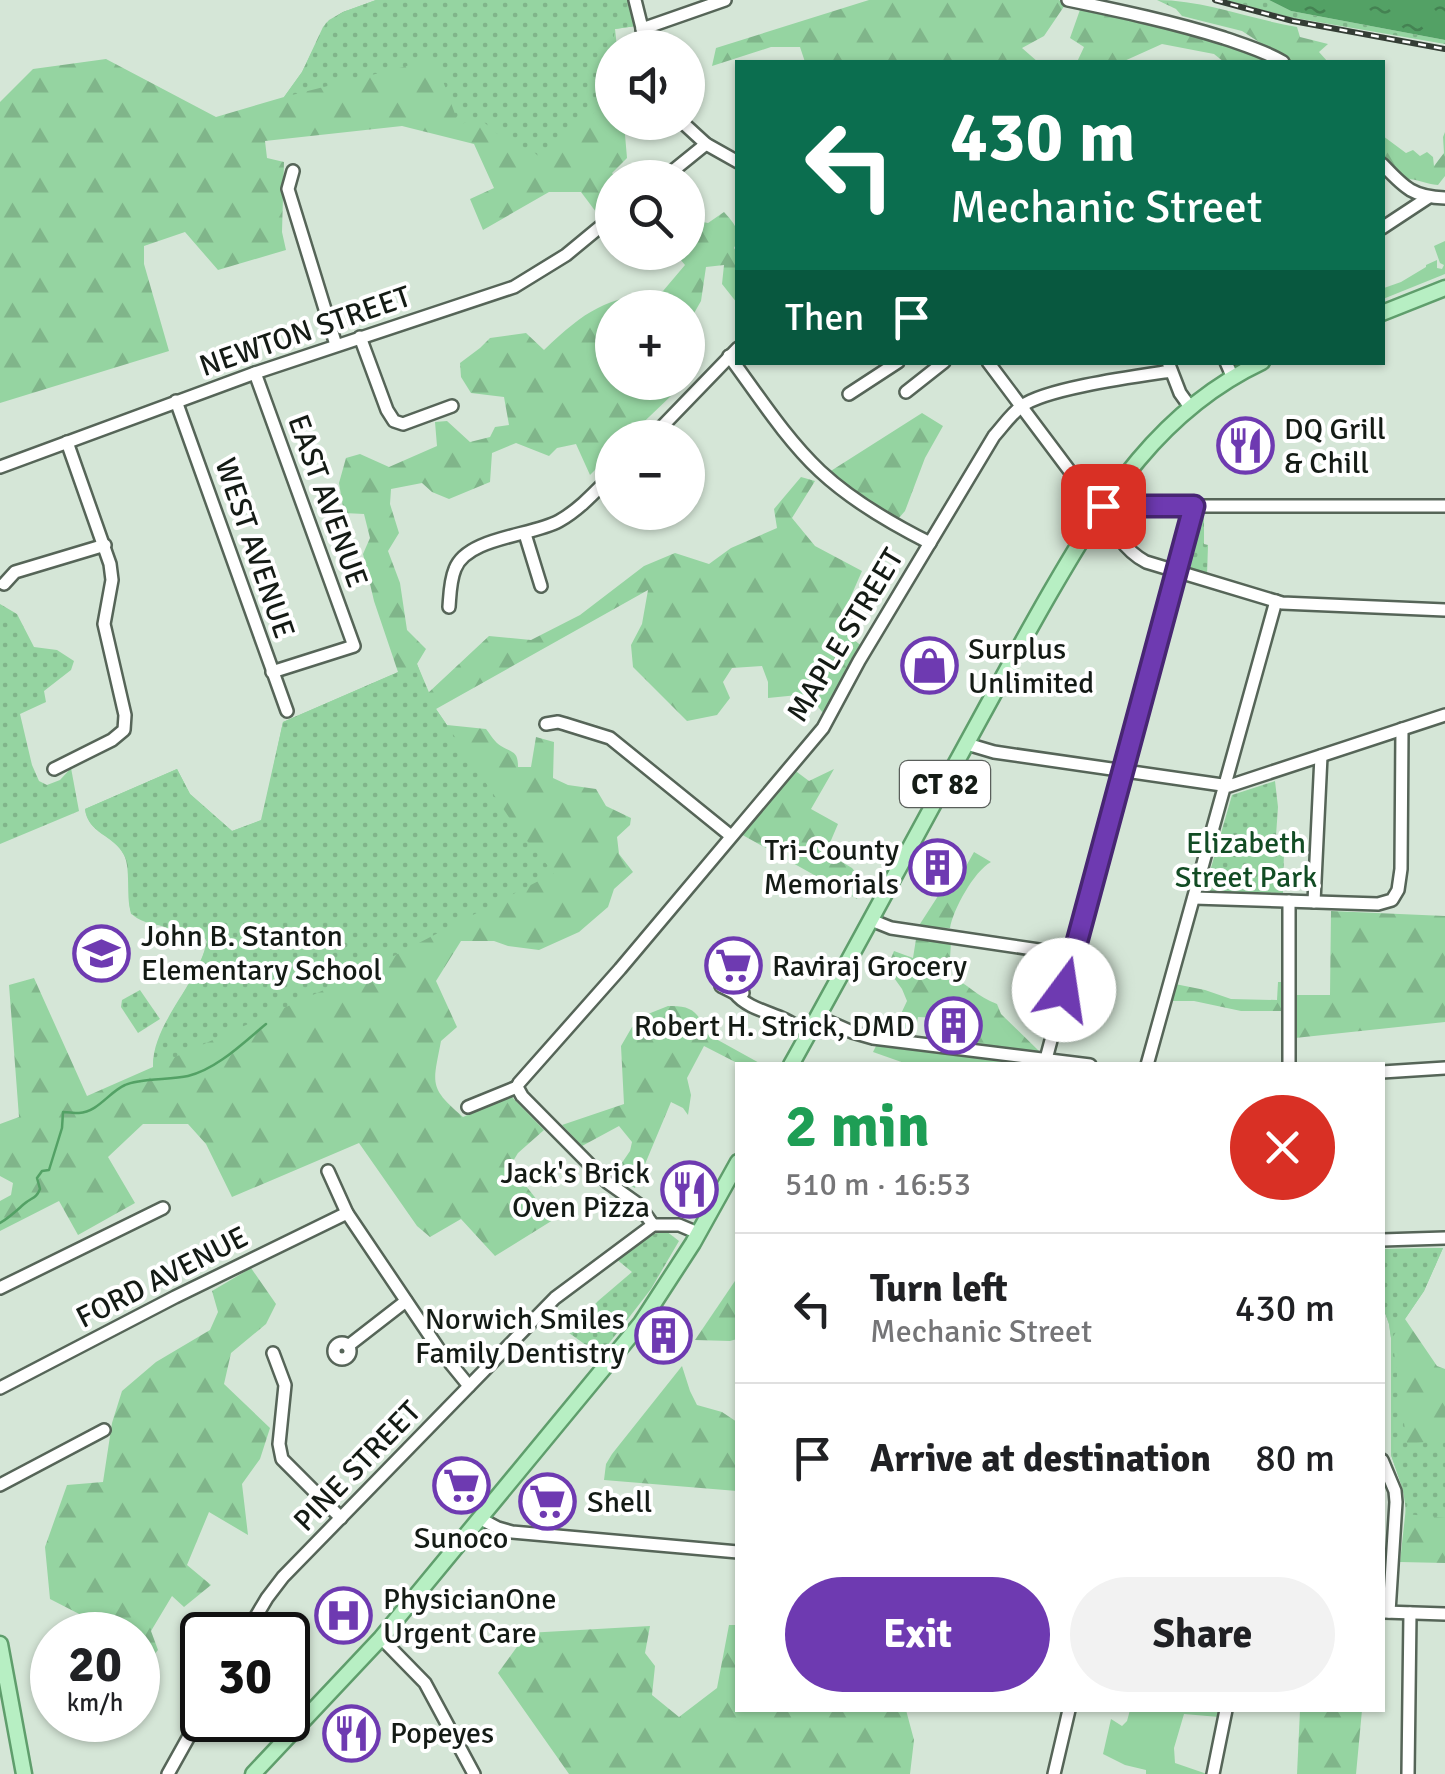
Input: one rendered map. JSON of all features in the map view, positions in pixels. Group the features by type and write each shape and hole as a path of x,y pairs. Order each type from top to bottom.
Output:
{"main road":[{"path":"1385,313 1445,288"},
{"name":"CT 82","path":"793,1062 966,744 1103,506 1150,445 1190,407 1257,365"},
{"path":"253,1774 381,1638 640,1323 668,1284 735,1167"},
{"path":"0,1644 24,1774"}],"street":[{"path":"635,0 642,29 725,0"},
{"path":"1068,0 1156,18 1248,46 1279,60"},
{"path":"702,140 735,160"},
{"path":"686,160 706,144"},
{"path":"1385,167 1407,188 1428,198 1445,198"},
{"path":"293,171 288,190 336,345"},
{"path":"1385,226 1428,198"},
{"name":"NEWTON STREET","path":"0,467 255,373 514,287 595,232"},
{"path":"360,337 394,421 403,424 452,406"},
{"path":"668,420 733,352"},
{"path":"742,365 798,448 822,474 930,543"},
{"path":"849,394 893,365"},
{"path":"906,392 940,365"},
{"path":"990,365 1087,494 1103,506 1445,506"},
{"path":"1227,365 1233,378"},
{"path":"1169,367 1190,407"},
{"name":"MAPLE STREET","path":"468,1107 517,1087 824,728 859,661 994,436 1021,407 1035,398 1169,367"},
{"name":"EAST AVENUE","path":"255,373 354,646 272,672"},
{"name":"WEST AVENUE","path":"176,402 287,711"},
{"path":"54,768 112,740 124,730 125,715 104,624 112,580 106,545 68,442"},
{"path":"449,607 450,589 460,561 483,545 559,521 595,491"},
{"path":"1103,506 1108,524 1137,557 1176,571 1276,601 1445,610"},
{"path":"1046,1059 1194,506"},
{"path":"525,534 542,586"},
{"path":"4,584 14,572 106,545"},
{"path":"1148,1062 1276,601"},
{"path":"966,744 990,752 1225,786 1445,714"},
{"path":"546,724 558,722 610,738 731,836"},
{"path":"1194,898 1389,902 1398,892 1400,869 1402,729"},
{"path":"1314,902 1321,756"},
{"path":"1288,901 1289,1062"},
{"path":"870,920 891,928 1073,955"},
{"path":"721,986 771,1008 774,1014 809,1033"},
{"path":"818,1017 873,1038 1068,1062"},
{"path":"1385,1072 1445,1068"},
{"path":"517,1087 577,1154 638,1204 653,1225 679,1225 698,1234"},
{"path":"328,1171 347,1213 438,1348 469,1386"},
{"path":"0,1288 164,1208"},
{"name":"FORD AVENUE","path":"0,1388 347,1213"},
{"name":"PINE STREET","path":"258,1612 284,1577 554,1298 653,1225"},
{"path":"1385,1240 1445,1238"},
{"path":"348,1346 406,1301"},
{"path":"273,1353 285,1385 279,1444 282,1459 341,1518"},
{"path":"0,1485 104,1430"},
{"path":"1385,1467 1396,1502 1386,1612 1445,1614"},
{"path":"481,1519 512,1532 735,1552"},
{"path":"1408,1774 1410,1612"},
{"path":"381,1638 426,1683 474,1774"},
{"path":"1054,1774 1069,1712"},
{"path":"1213,1774 1226,1712"},
{"path":"168,1774 186,1742"}],"green space":[{"path":"376,0 630,0 636,26 595,30 595,140 625,140 627,158 595,160 595,211 581,192 549,192 483,230 470,199 494,188 474,144 402,126 265,141 267,158 284,162 282,232 286,250 218,270 185,232 144,246 144,264 169,351 0,403 0,102 33,69 106,59 216,117 284,97 302,72 323,27 343,12"},
{"path":"376,0 630,0 636,26 595,30 595,112 538,156 508,143 478,117 459,125 435,59 284,97 302,72 326,23"},
{"path":"869,0 1059,0 1065,5 1044,36 1022,48 1036,60 804,60 800,47 771,47 712,66 716,48"},
{"path":"1157,0 1210,6 1297,27 1300,37 1328,44 1319,52 1326,60 1287,60 1242,31 1182,16"},
{"path":"1226,0 1269,0 1291,11 1445,40 1445,44 1289,17"},
{"path":"1081,7 1229,42 1270,60 1222,60 1214,54 1162,44 1126,60 1078,60 1084,47 1070,38"},
{"path":"1445,132 1445,176 1438,185 1403,179 1385,158 1385,137 1406,153 1413,150 1420,156 1427,152 1433,157 1434,166 1444,153"},
{"path":"724,212 734,224 735,300 722,284 724,265 706,267 703,290 664,290 681,270 705,270 705,222"},
{"path":"1445,241 1445,274 1385,298 1385,288 1426,265 1437,260 1437,268 1442,269 1444,265 1434,246"},
{"path":"595,310 595,400 667,400 646,420 595,420 595,470 590,475 576,444 557,448 549,456 516,443 492,453 490,482 449,499 422,483 391,489 390,504 399,533 388,551 400,583 407,630 426,649 417,664 428,693 489,636 531,640 580,615 644,566 675,553 709,564 731,548 777,528 774,509 801,477 815,481 792,518 815,546 862,571 837,628 862,646 823,713 808,694 768,698 762,666 732,668 723,682 730,698 717,715 687,721 633,667 631,645 642,624 648,590 436,709 447,725 486,729 497,743 516,755 518,767 531,767 536,737 554,742 553,778 568,785 596,789 606,806 631,818 630,825 617,837 619,854 633,872 614,889 608,907 579,932 539,950 494,941 461,941 436,981 457,1027 441,1041 435,1076 439,1091 463,1117 511,1096 544,1130 518,1153 510,1166 553,1220 495,1256 461,1219 430,1237 417,1226 359,1143 232,1197 206,1144 188,1124 143,1124 108,1157 135,1203 78,1235 59,1201 0,1231 0,1201 11,1195 13,1183 0,1176 0,1124 19,1117 9,985 34,978 87,1096 153,1067 161,1035 207,942 198,932 134,916 129,905 124,855 91,824 85,809 177,769 190,794 232,831 262,820 283,722 398,672 363,554 370,538 364,514 344,513 339,483 346,458 360,454 389,467 437,446 435,422 447,421 470,442 490,437 495,427 509,425 504,397 471,393 461,377 460,363 490,338 526,333 544,350"},
{"path":"922,413 943,426 898,519 826,474"},
{"path":"1204,512 1207,576 1187,568 1185,559 1196,517"},
{"path":"0,604 17,614 34,647 57,650 74,661 71,670 44,691 46,702 20,714 39,781 47,785 60,780 71,768 79,811 0,844"},
{"path":"417,664 436,709 517,829 554,873 357,975 153,1067 160,1035 195,973 207,941 201,934 167,928 131,914 125,857 116,844 90,823 85,809 177,769 190,794 232,831 261,820 283,722"},
{"path":"793,769 809,781 834,769 811,809 838,824 828,854 852,868 862,880 857,899 739,833"},
{"name":"Elizabeth Street Park","path":"1275,781 1275,850 1284,851 1283,893 1204,892 1232,795"},
{"path":"974,852 991,862 965,892 950,928 918,927 938,896 956,884"},
{"path":"1331,911 1445,916 1445,1022 1295,1038 1294,995 1330,995"},
{"path":"916,939 951,942 949,976 997,1004 1001,1014 1040,1052 971,1043 976,1008 969,1006 967,1014 951,1013 952,1007 947,1006 939,1018 918,1017 914,1038 891,1035 907,1001 887,968 894,951 913,958"},
{"path":"1278,982 1282,982 1286,1011 1241,1011 1194,1001 1170,1001 1175,984 1231,999 1277,1000"},
{"path":"140,990 160,1019 138,1033 121,1007 122,1000"},
{"path":"668,1006 684,1007 694,1012 707,1034 758,1062 735,1062 704,1046 687,1078 691,1095 688,1115 671,1102 635,1188 613,1176 632,1142 619,1126 582,1146 562,1125 624,1104 621,1046 632,1027 642,1024 648,1014"},
{"path":"877,1044 1022,1062 901,1062 873,1052"},
{"path":"666,1231 679,1241 651,1289 600,1355 569,1333 632,1272 615,1258 653,1234"},
{"path":"1443,1248 1424,1291 1405,1319 1437,1366 1445,1369 1445,1563 1400,1562 1406,1507 1391,1455 1391,1338 1385,1313 1385,1249"},
{"path":"1443,1248 1424,1291 1392,1338 1407,1444 1445,1440 1445,1518 1406,1514 1404,1493 1391,1455 1391,1338 1385,1313 1385,1249"},
{"path":"251,1268 276,1304 266,1324 231,1353 224,1384 270,1428 260,1459 242,1484 248,1535 209,1512 187,1565 211,1585 184,1607 172,1596 160,1616 160,1612 75,1612 50,1599 45,1547 67,1485 103,1482 112,1423 122,1391 156,1362 210,1330 218,1312 212,1291"},
{"path":"735,1281 735,1340 695,1340"},
{"path":"682,1366 697,1405 722,1412 735,1421 735,1491 604,1480 612,1454"},
{"path":"729,1625 735,1625 735,1712 907,1712 914,1740 910,1774 569,1774 498,1673 527,1633 650,1626 645,1653 655,1666 652,1695 679,1717 717,1688"},
{"path":"1129,1712 1220,1712 1219,1717 1184,1714 1174,1748 1175,1763 1207,1774 1146,1774 1146,1770 1103,1754 1111,1719 1122,1726"},
{"path":"1300,1712 1362,1712 1356,1774 1297,1774"}],"water":[{"path":"1269,0 1445,0 1445,40 1291,11"}],"waterway":[{"path":"0,1223 40,1189 37,1178 42,1171 49,1170 63,1112 86,1112 131,1083 199,1073 266,1024"}],"railway":[{"path":"1215,0 1293,21 1445,49"}],"place":[{"name":"DQ Grill & Chill","path":"1245,446"},
{"name":"Surplus Unlimited","path":"929,666"},
{"name":"Tri-County Memorials","path":"938,867"},
{"name":"John B. Stanton Elementary School","path":"102,953"},
{"name":"Raviraj Grocery","path":"733,966"},
{"name":"Robert H. Strick, DMD","path":"954,1026"},
{"name":"Jack's Brick Oven Pizza","path":"689,1190"},
{"name":"Norwich Smiles Family Dentistry","path":"664,1336"},
{"name":"Sunoco","path":"461,1485"},
{"name":"Shell","path":"548,1502"},
{"name":"PhysicianOne Urgent Care","path":"344,1616"},
{"name":"Popeyes","path":"351,1733"}],"route":[{"path":"1064,990 1194,506 1103,506"}]}
